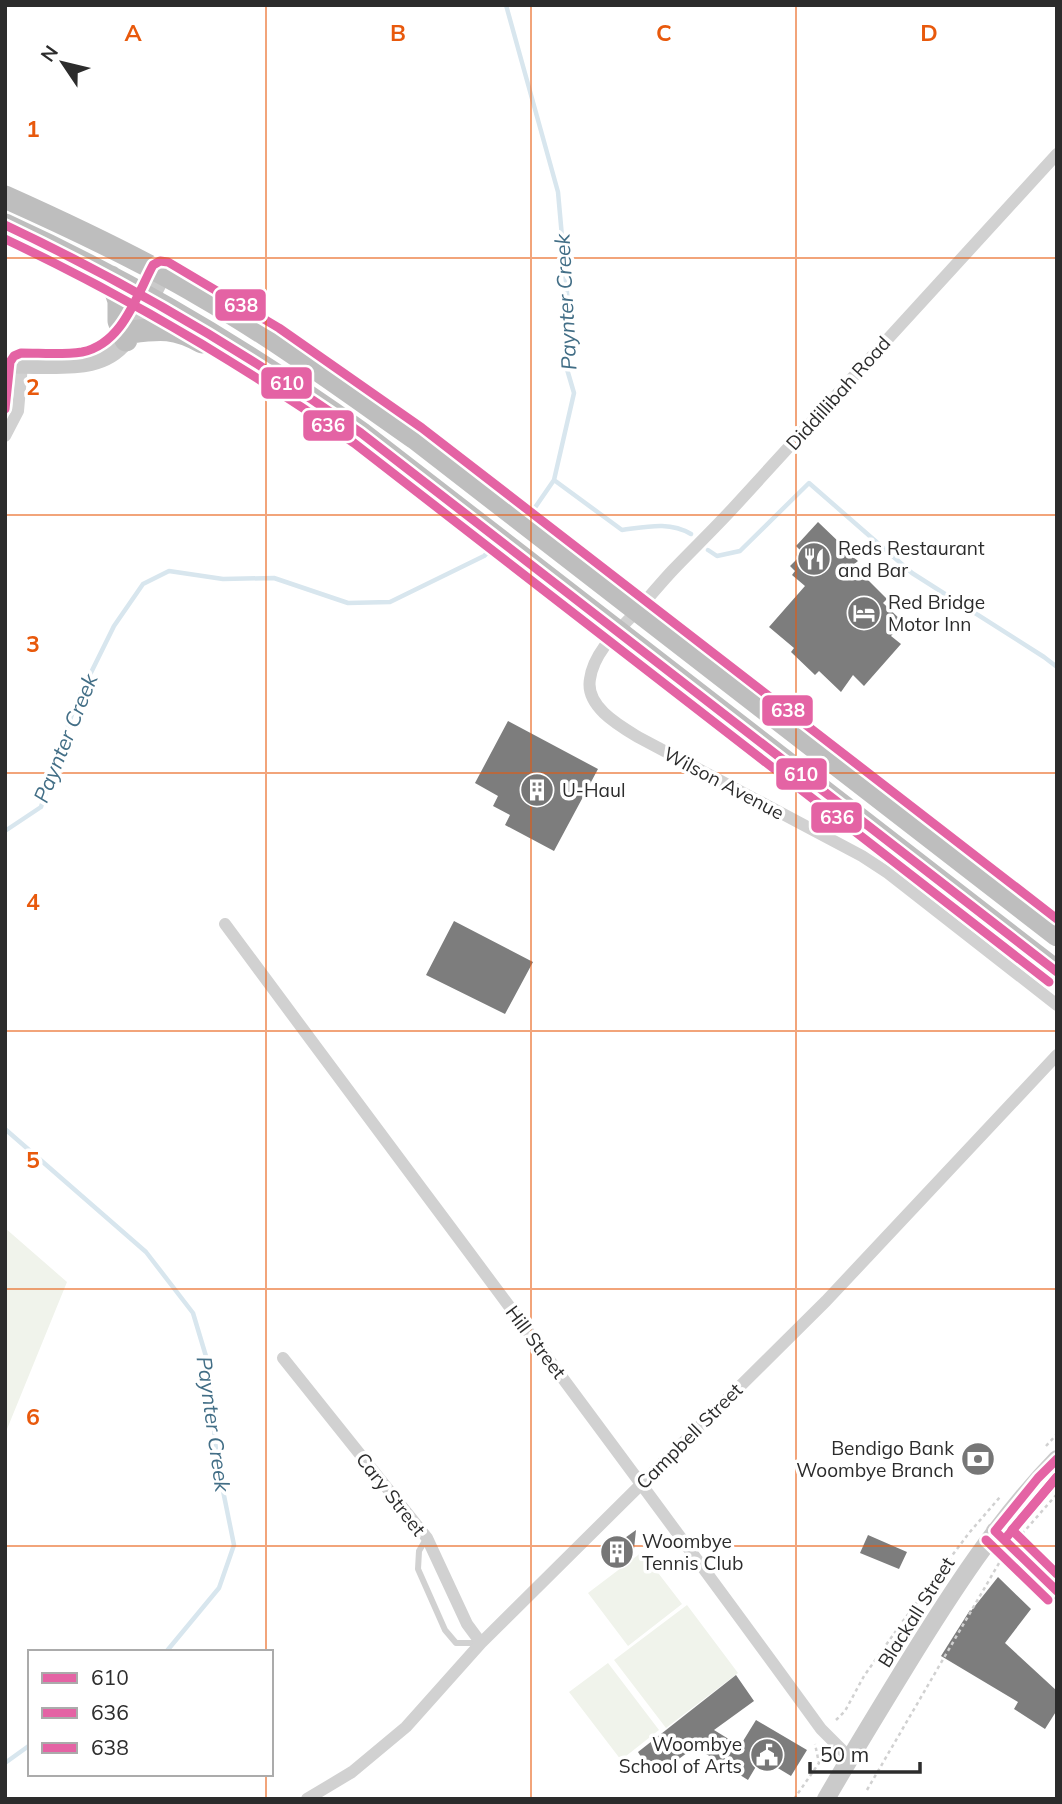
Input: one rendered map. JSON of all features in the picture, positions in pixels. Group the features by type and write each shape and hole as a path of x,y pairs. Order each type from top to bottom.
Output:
{"highway":[{"path":"5,197 163,273 315,367 415,438 1057,935"},
{"path":"5,225 150,298 275,375 360,433 1057,972"},
{"path":"111,277 120,301 119,321 128,336 165,329 189,335 223,355 275,375"}],"street":[{"name":"Diddillibah Road","path":"617,631 1057,154"},
{"path":"5,436 18,411 14,365 78,365 111,354 128,336 163,273"},
{"name":"Wilson Avenue","path":"617,631 598,658 589,690 594,701 611,717 638,737 862,856 888,873 1057,1005"},
{"name":"Hill Street","path":"225,924 642,1482 821,1729 850,1758"},
{"name":"Campbell Street","path":"307,1799 352,1772 406,1727 481,1643 826,1301 1057,1055"},
{"name":"Cary Street","path":"283,1358 427,1538 467,1624 481,1643"},
{"name":"Blackall Street","path":"826,1799 963,1575 1038,1478 1049,1454"},
{"path":"995,1531 1057,1591"}],"lane":[{"path":"427,1538 419,1551 418,1569 445,1629 456,1643 481,1643"}],"path":[{"path":"1049,1454 1057,1434"},
{"path":"867,1790 1001,1559 1057,1494"},
{"path":"836,1720 845,1711 864,1676 903,1621 969,1533 1001,1496"},
{"path":"794,1799 819,1763 815,1744"}],"shaded area":[{"path":"5,1228 67,1282 5,1434"},
{"path":"642,1552 682,1604 628,1646 588,1593"},
{"path":"687,1605 738,1673 666,1728 614,1660"},
{"path":"608,1663 659,1730 621,1760 569,1692"}],"building":[{"name":"Red Bridge Motor Inn","path":"818,522 858,561 853,565 887,599 883,603 903,622 891,636 901,644 864,686 853,675 841,692 819,671 815,675 791,652 794,648 769,627 805,586 792,575 795,571 790,566 803,553 796,546"},
{"name":"U-Haul","path":"508,721 598,769 554,851 505,825 510,815 493,806 498,796 475,783"},
{"path":"454,921 533,962 505,1014 426,975"},
{"name":"Woombye Tennis Club","path":"636,1530 634,1549 610,1566 601,1555"},
{"path":"868,1535 907,1552 899,1569 860,1553"},
{"path":"998,1577 1031,1609 1005,1643 1057,1691 1057,1710 1045,1729 1014,1709 1018,1702 941,1656 970,1610"},
{"path":"736,1675 754,1701 714,1730 740,1746 756,1720 807,1750 791,1776 761,1758 748,1780 695,1747 672,1764 643,1760 638,1752"}],"waterway":[{"name":"Paynter Creek","path":"506,5 558,192 569,315 564,359 574,393 554,480 526,516"},
{"path":"554,480 622,530 666,526 691,534"},
{"path":"708,550 717,556 740,551 809,483 912,573 1057,667"},
{"name":"Paynter Creek","path":"5,831 41,807 75,705 114,626 143,584 169,571 223,579 274,578 348,603 390,602 484,556 495,546"},
{"name":"Paynter Creek","path":"5,1129 146,1252 193,1313 208,1363 217,1461 234,1545 219,1588 168,1650"},
{"name":"Paynter Creek","path":"5,1763 28,1746"}],"transit line":[{"name":"610","path":"5,225 188,321 361,433 1057,972"},
{"name":"636","path":"5,239 140,308 270,386 354,443 1049,982"},
{"name":"638","path":"5,409 10,362 14,356 21,353 82,352 108,340 126,318 153,265 160,261 168,262 279,328 422,428 1057,919"},
{"name":"610","path":"995,1531 1057,1459"},
{"name":"636","path":"1005,1539 1057,1477"},
{"name":"638","path":"1057,1477 1012,1530 1057,1574"},
{"name":"610","path":"995,1531 1057,1591"},
{"name":"636","path":"986,1540 1048,1600"}],"place":[{"name":"Reds Restaurant and Bar","path":"814,559"},
{"name":"Red Bridge Motor Inn","path":"864,613"},
{"name":"U-Haul","path":"537,790"},
{"name":"Bendigo Bank Woombye Branch","path":"978,1459"},
{"name":"Woombye Tennis Club","path":"617,1552"},
{"name":"Woombye School of Arts","path":"767,1755"}]}
